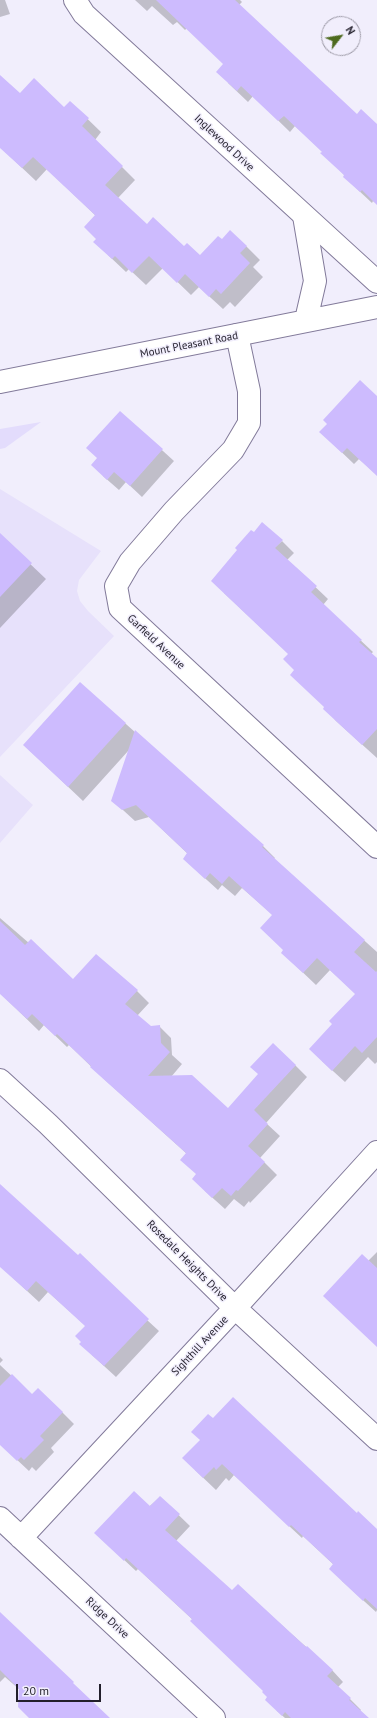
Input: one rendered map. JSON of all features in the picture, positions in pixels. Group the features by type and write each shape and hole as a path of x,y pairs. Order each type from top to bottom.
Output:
{"street":[{"name":"Inglewood Drive","path":"76,0 84,14 377,282"},
{"path":"304,216 315,281 306,320"},
{"name":"Mount Pleasant Road","path":"0,382 377,307"},
{"name":"Garfield Avenue","path":"237,335 249,391 250,423 233,450 174,511 130,562 116,586 120,608 377,847"},
{"name":"Rosedale Heights Drive","path":"0,1080 48,1124 235,1308 377,1439"},
{"name":"Sighthill Avenue","path":"21,1538 235,1308 377,1152"},
{"name":"Ridge Drive","path":"0,1518 214,1718"}],"shaded area":[{"path":"41,422 5,448 0,449 0,429"},
{"path":"0,489 101,551 79,580 77,591 80,601 88,611 114,636 0,757"},
{"path":"0,775 33,805 0,843"}],"building":[{"path":"156,0 235,0 357,114 361,109 377,124 377,205 362,190 360,192 343,177 344,175 320,153 322,152 284,116 278,121 241,86 237,91 216,72 223,64"},
{"path":"0,75 20,93 34,78 64,107 70,101 89,118 82,126 123,166 105,185 147,224 153,217 184,246 187,243 200,255 218,236 222,239 230,230 247,246 240,253 250,263 221,294 216,289 209,297 185,274 177,283 149,256 132,273 115,256 112,259 93,242 96,239 84,227 95,215 33,157 22,168 0,148"},
{"path":"360,380 377,396 377,476 347,448 342,453 319,432 327,424 323,420"},
{"path":"120,411 163,449 130,486 114,472 107,480 91,465 97,458 86,448"},
{"path":"262,522 283,540 275,548 317,586 311,592 362,640 359,642 377,658 377,729 362,745 323,709 324,707 290,675 294,670 283,659 288,654 211,581 237,550 235,548 251,530 254,532"},
{"path":"0,533 32,563 0,597"},
{"path":"80,682 126,723 68,787 23,745"},
{"path":"135,730 264,845 262,847 365,940 354,952 376,972 377,971 377,1037 362,1053 355,1046 332,1071 309,1049 332,1024 329,1021 355,994 317,958 303,973 281,953 283,950 260,928 272,915 229,876 222,884 210,873 205,879 183,859 187,853 136,805 122,810 111,801"},
{"path":"0,921 25,945 31,939 73,979 96,954 138,990 125,1004 151,1026 160,1025 161,1043 170,1052 148,1076 192,1075 228,1108 258,1074 250,1067 273,1043 296,1065 254,1110 268,1124 248,1146 265,1162 238,1191 236,1190 231,1196 222,1188 212,1198 192,1179 196,1174 180,1160 186,1153 90,1067 91,1066 57,1034 55,1036 32,1014 27,1019 0,994"},
{"path":"0,1184 78,1255 80,1253 149,1319 104,1366 79,1344 81,1342 75,1336 85,1326 36,1281 27,1291 0,1267"},
{"path":"362,1254 377,1268 377,1347 323,1296"},
{"path":"12,1374 32,1394 38,1388 63,1412 40,1436 44,1440 24,1460 21,1457 17,1461 0,1445 0,1386"},
{"path":"233,1397 357,1513 358,1511 377,1529 377,1609 365,1598 363,1601 329,1569 333,1564 291,1525 289,1527 222,1464 216,1470 214,1467 203,1478 182,1458 200,1440 191,1432 208,1414 213,1418"},
{"path":"134,1491 150,1506 160,1496 180,1514 165,1530 232,1590 238,1584 306,1647 307,1646 333,1670 327,1676 351,1698 349,1700 369,1718 291,1718 285,1712 282,1716 265,1700 267,1697 262,1692 263,1691 190,1621 192,1619 126,1558 124,1561 94,1533"},
{"path":"0,1612 110,1718 29,1718 18,1707 19,1689 0,1670"}]}
